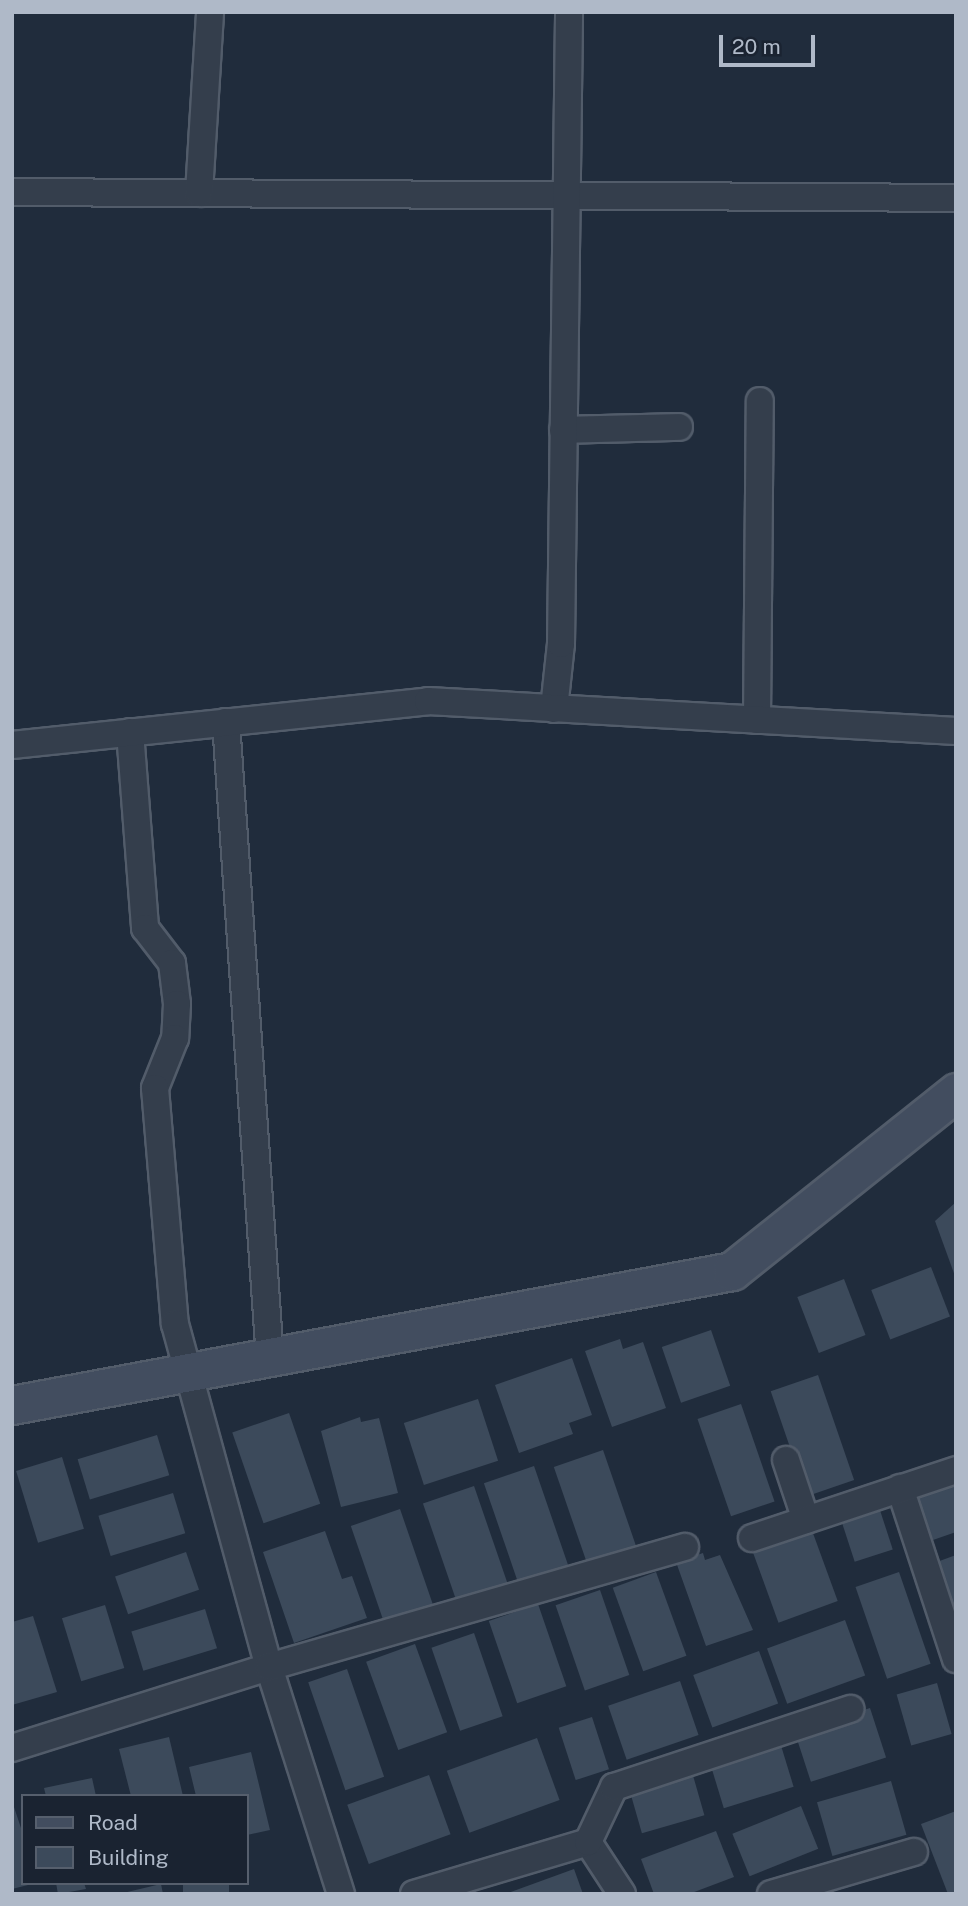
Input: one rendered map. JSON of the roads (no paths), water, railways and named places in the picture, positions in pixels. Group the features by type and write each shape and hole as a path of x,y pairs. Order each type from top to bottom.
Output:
{"street":[{"path":"199,193 210,12"},
{"path":"554,709 561,644 569,12"},
{"path":"12,192 566,192 956,198"},
{"path":"757,720 760,401"},
{"path":"563,430 678,427"},
{"path":"12,745 428,701 956,732"},
{"path":"226,722 270,1359"},
{"path":"130,732 145,928 172,963 177,1003 175,1038 156,1088 175,1324 269,1667 341,1894"},
{"path":"12,1405 732,1271 956,1092"},
{"path":"786,1460 807,1520"},
{"path":"752,1538 956,1470"},
{"path":"900,1488 956,1659"},
{"path":"12,1748 269,1667 685,1547"},
{"path":"414,1894 588,1842 614,1787 850,1709"},
{"path":"588,1842 622,1894"},
{"path":"771,1894 914,1852"}]}
